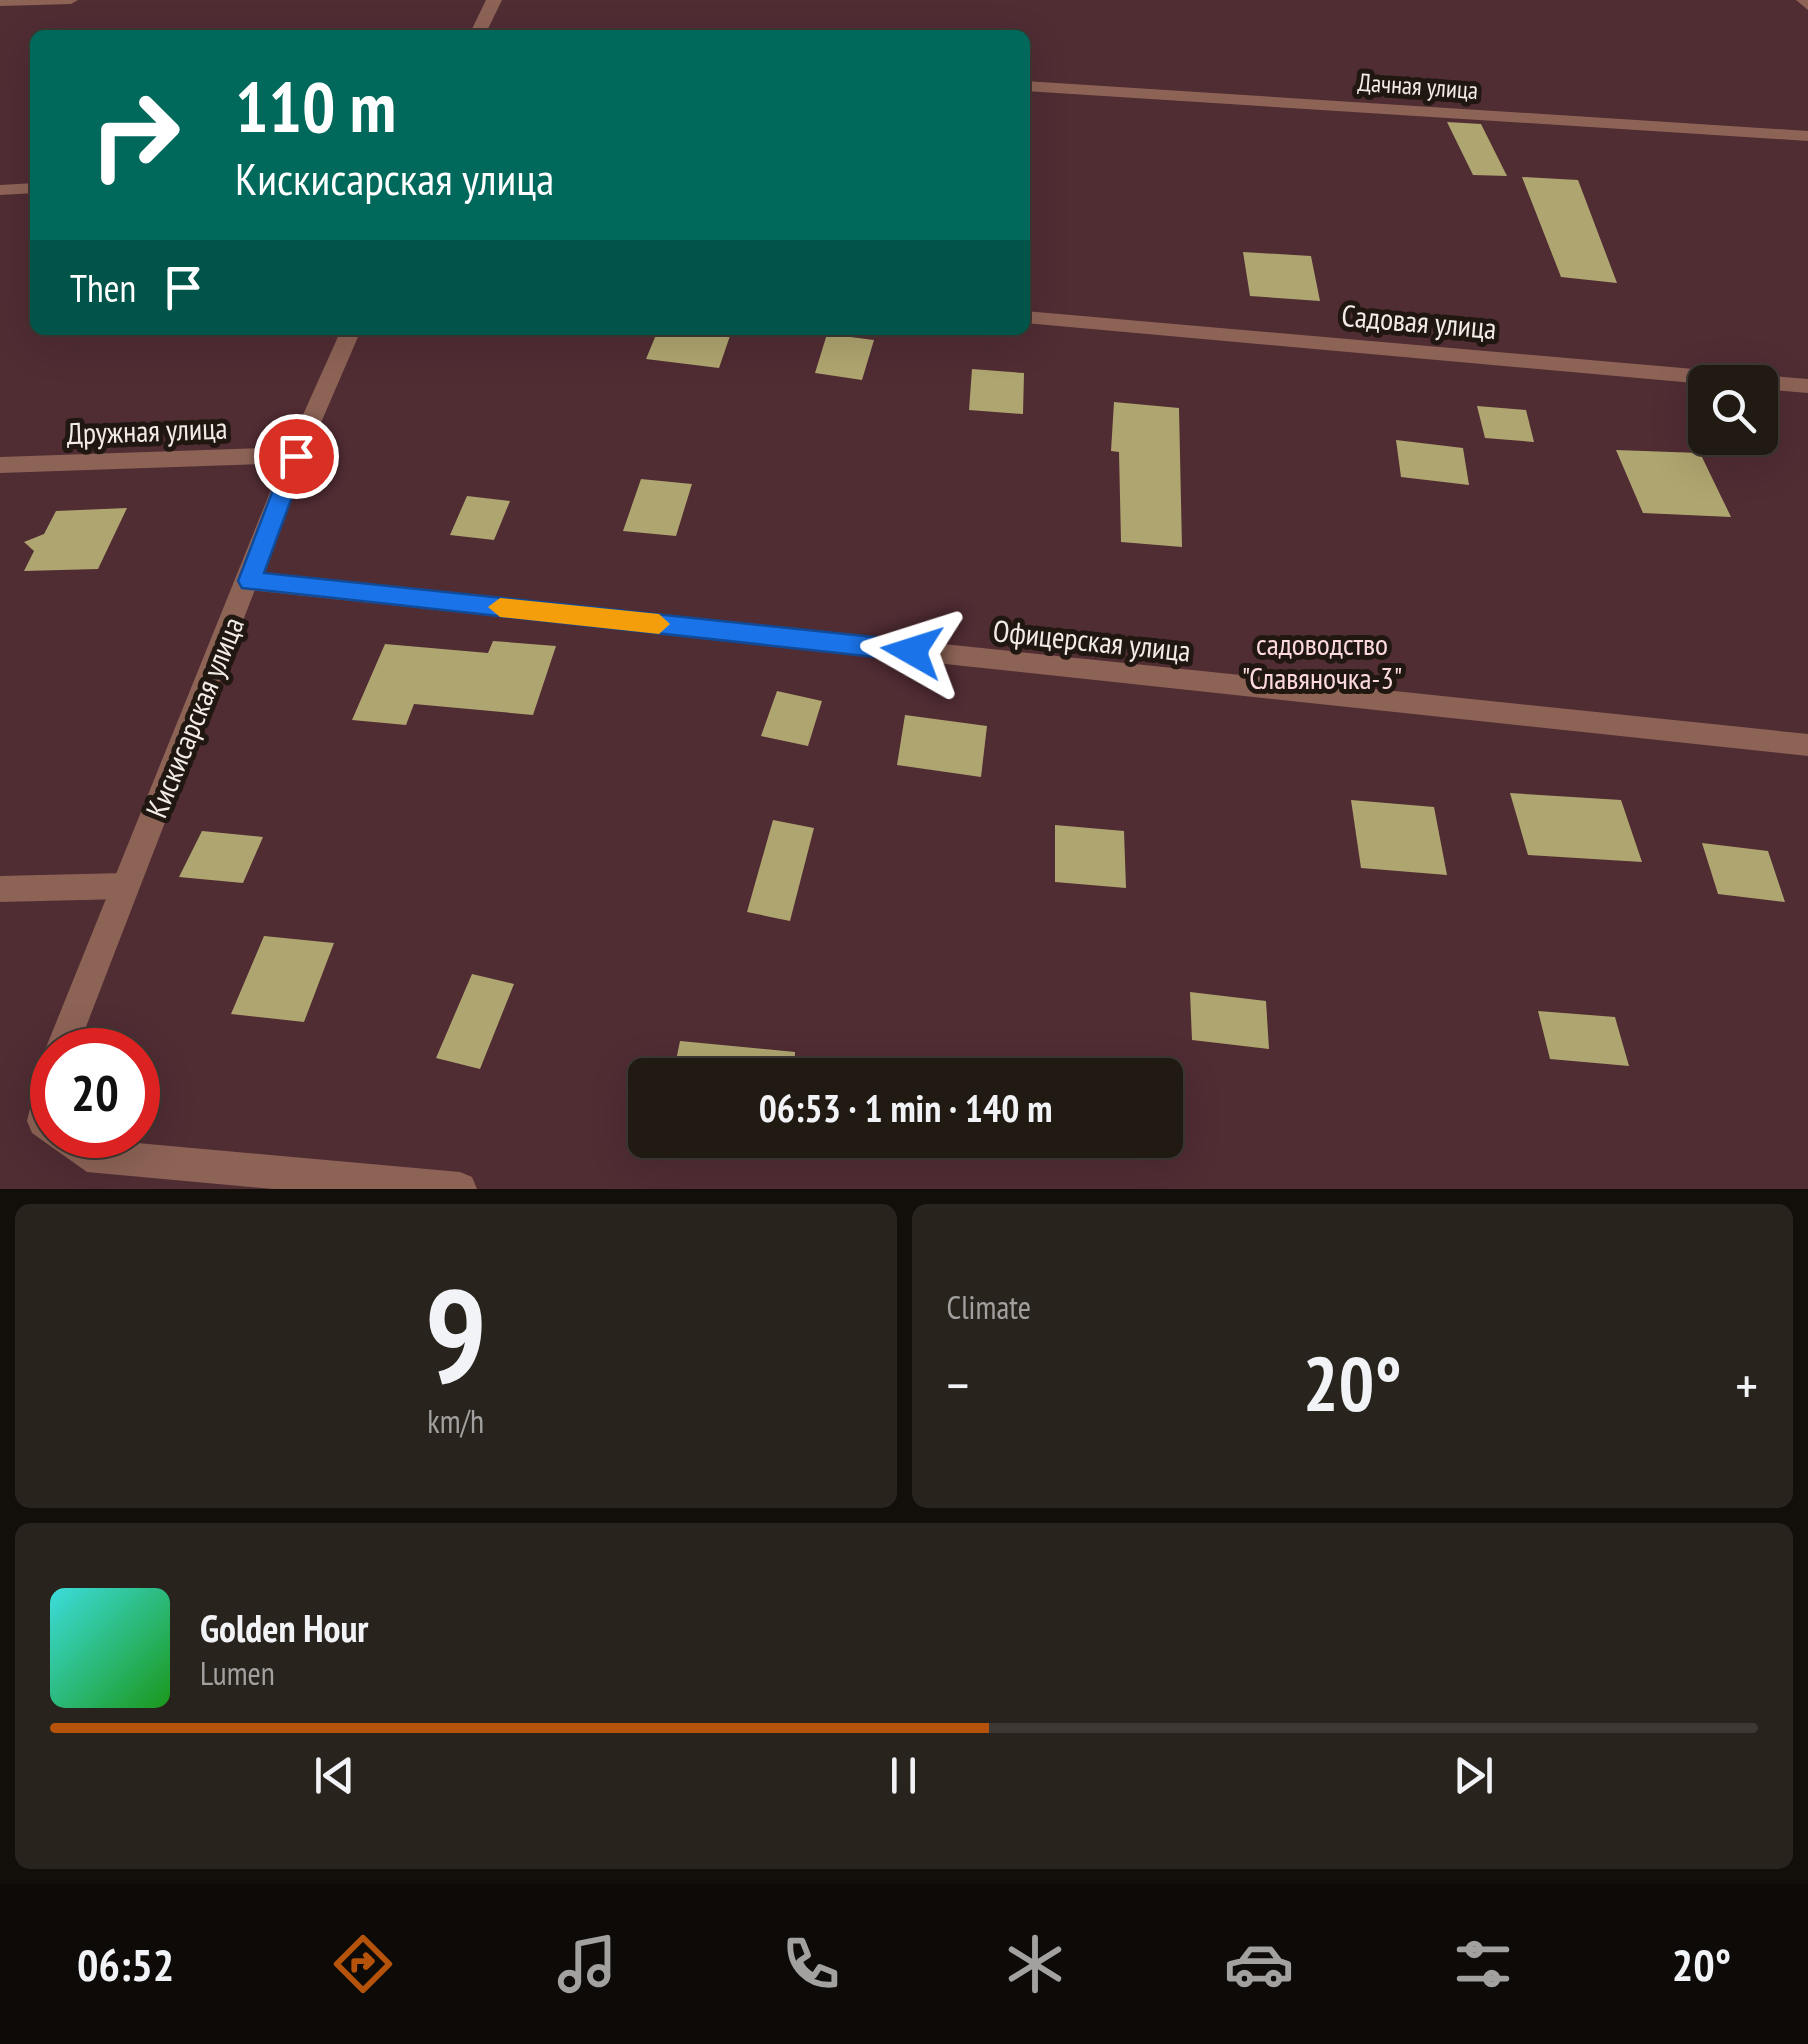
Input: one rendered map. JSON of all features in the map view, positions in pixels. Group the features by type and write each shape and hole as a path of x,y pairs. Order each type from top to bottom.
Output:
{"street":[{"path":"479,30 494,0"},
{"name":"Кискисарская улица","path":"70,1028 124,886 250,581 296,456 349,335"},
{"path":"120,1158 449,1188"}],"lane":[{"path":"0,2 71,0"},
{"name":"Дачная улица","path":"1030,86 1808,136"},
{"path":"0,190 30,188"},
{"name":"Садовая улица","path":"1030,317 1808,386"},
{"name":"Дружная улица","path":"0,465 296,456"},
{"name":"Офицерская улица","path":"250,581 1808,745"},
{"path":"0,889 124,886"}],"green space":[{"name":"садоводство \"Славяночка-3\"","path":"0,0 1808,0 1808,1189 0,1189"}],"building":[{"path":"1447,122 1481,124 1507,176 1473,175"},
{"path":"1522,177 1578,180 1617,283 1561,277"},
{"path":"1243,252 1311,256 1320,301 1250,296"},
{"path":"656,335 730,335 719,368 646,359"},
{"path":"827,335 874,340 862,380 815,373"},
{"path":"972,369 1024,373 1023,414 969,410"},
{"path":"1114,402 1179,408 1182,547 1121,542 1119,452 1111,451"},
{"path":"1477,406 1526,410 1534,442 1485,438"},
{"path":"1396,440 1463,448 1469,485 1401,477"},
{"path":"1616,450 1701,455 1731,517 1643,513"},
{"path":"641,479 692,484 676,536 623,531"},
{"path":"467,496 510,501 494,540 450,535"},
{"path":"127,508 98,569 24,571 34,551 24,542 44,534 56,511"},
{"path":"493,641 556,646 533,715 414,704 406,725 352,720 385,644 488,653"},
{"path":"777,691 822,701 808,746 761,736"},
{"path":"905,715 987,726 981,777 897,765"},
{"path":"1510,793 1621,800 1642,862 1528,855"},
{"path":"1351,800 1434,807 1447,875 1361,868"},
{"path":"773,820 814,828 790,921 747,912"},
{"path":"1055,825 1124,831 1126,888 1055,882"},
{"path":"202,831 263,837 243,883 179,877"},
{"path":"1702,843 1768,851 1785,902 1718,894"},
{"path":"264,936 334,943 304,1022 231,1014"},
{"path":"472,974 514,984 480,1069 436,1058"},
{"path":"1190,992 1266,1001 1269,1049 1192,1040"},
{"path":"1538,1011 1615,1017 1629,1066 1550,1059"},
{"path":"680,1041 795,1052 795,1058 676,1058"}],"slow traffic":[{"path":"500,607 659,624"}],"route":[{"path":"296,456 250,581 912,651"}]}
